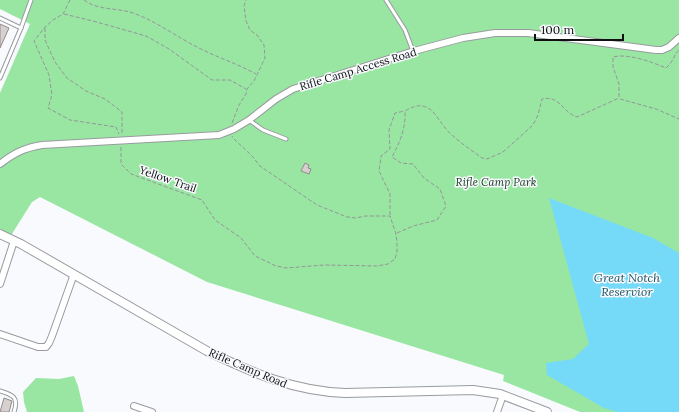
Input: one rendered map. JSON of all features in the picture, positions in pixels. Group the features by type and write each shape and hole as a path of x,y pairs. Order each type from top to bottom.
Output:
{"street":[{"name":"Rifle Camp Access Road","path":"0,164 11,155 27,147 42,145 219,135 234,129 249,120 276,98 293,89 414,51 463,38 496,33 528,33 662,50 670,47 679,38"},
{"name":"Rifle Camp Road","path":"0,234 74,274 207,351 234,364 291,386 308,390 333,392 473,390 503,395 547,412"},
{"path":"0,284 14,241"},
{"path":"0,334 34,346 42,348 46,347 49,343 74,274"},
{"path":"497,412 503,395"},
{"path":"134,406 152,412"}],"lane":[{"path":"0,78 31,0"},
{"path":"386,0 405,30 414,51"},
{"path":"0,18 21,28"},
{"path":"249,120 263,130 286,139"},
{"path":"0,391 12,395 15,399 17,404 14,412"}],"path":[{"path":"70,0 63,14 45,27 34,41 49,75 52,95 48,108 70,120 116,127 122,140"},
{"path":"84,0 88,3 108,9 130,12 148,20 201,49 241,66 257,75"},
{"path":"63,14 146,36 170,49 212,80 230,80 247,89"},
{"path":"45,27 45,40 55,62 67,78 86,91 105,99 122,112 122,140"},
{"path":"619,98 619,84 613,67 613,57 621,55 655,63 666,68 672,63 679,50"},
{"path":"390,216 390,194 379,171 381,156 390,149 389,130 395,113 416,105 427,107 435,113 444,127 453,135 482,158 487,159 503,152 533,125 538,115 542,100 549,98 560,103 569,115 577,117 619,98 656,109 679,119"},
{"name":"Yellow Trail","path":"122,140 121,164 131,174 202,200 216,220 241,238 255,256 276,266 286,268 324,265 377,266 388,264 395,259 397,252 396,234 413,226 437,220 446,206 440,189 424,178 413,164 402,163 392,157 400,141 406,123 405,110"}],"green space":[{"name":"Rifle Camp Park","path":"0,0 679,0 679,412 580,412 503,381 504,375 207,282 40,197 32,202 10,237 0,232 0,93 30,24 0,9"},
{"path":"74,376 84,412 27,412 23,392 36,378 59,379"}],"water":[{"name":"Great Notch Reservior","path":"549,198 653,238 679,253 679,412 617,412 604,408 547,375 546,363 573,359 589,344"}],"building":[{"path":"0,24 9,28 0,48"},
{"path":"305,163 309,165 308,168 311,169 309,174 301,171"},
{"path":"4,398 12,401 9,412 0,412"}]}
